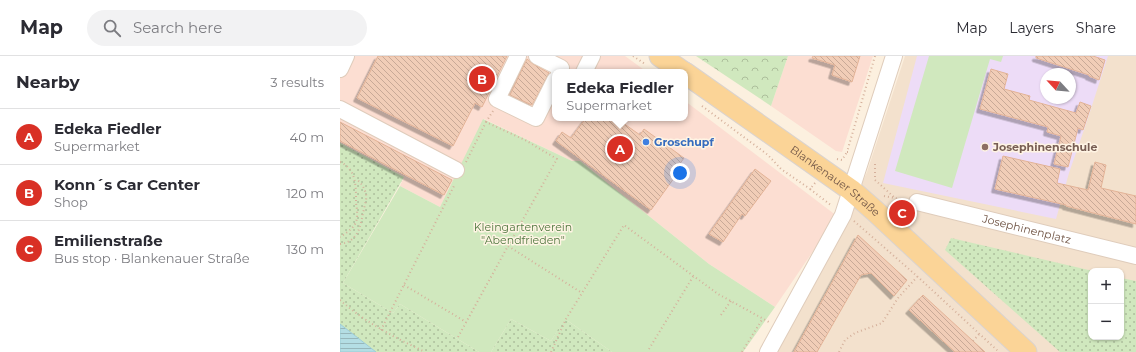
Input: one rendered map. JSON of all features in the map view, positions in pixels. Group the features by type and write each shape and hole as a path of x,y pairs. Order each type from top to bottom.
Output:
{"main road":[{"name":"Blankenauer Straße","path":"653,60 674,69"},
{"name":"Blankenauer Straße","path":"688,76 851,190 875,211 924,270 1026,352"}],"street":[{"path":"340,69 346,56"},
{"path":"518,56 496,98 536,118 552,85"},
{"path":"537,56 560,69"},
{"path":"586,69 592,56"},
{"path":"768,352 843,215 894,56"},
{"path":"340,109 459,172"},
{"name":"Josephinenplatz","path":"917,202 1136,256"}],"path":[{"path":"633,56 653,60"},
{"path":"698,104 768,154 781,169 810,189"},
{"path":"381,330 459,172 487,121 525,140 557,159 458,337"},
{"path":"340,162 349,169 355,178 362,184 366,191 367,197 356,236 348,242 340,244"},
{"path":"340,237 350,230 356,220 355,178"},
{"path":"843,215 924,270 999,352"},
{"path":"551,352 566,319 624,225 718,294 780,328"},
{"path":"508,246 582,293"},
{"path":"839,352 845,340 855,333 882,323 898,298 924,270"},
{"path":"649,349 694,275"},
{"path":"404,285 466,322"},
{"path":"340,300 353,311 381,330 425,352"},
{"path":"721,316 731,301"},
{"path":"742,352 763,318"}],"shaded area":[{"path":"340,56 625,56 643,69 552,69 552,121 688,121 688,103 837,216 775,307 709,264 580,161 572,161 484,119 440,207 400,186 404,177 340,143"},
{"path":"788,56 873,56 842,152 836,151 771,106"},
{"path":"905,56 1136,56 1136,352 775,352 847,218 867,172"},
{"name":"Josephinenschule","path":"917,56 1108,56 1069,173 1056,219 883,183"}],"green space":[{"path":"696,56 788,56 771,106"},
{"path":"929,56 1003,56 1001,62 990,59 952,188 895,171"},
{"name":"Kleingartenverein \"Abendfrieden\"","path":"483,119 572,161 580,161 709,264 775,307 743,352 612,352 568,321 564,320 551,341 511,319 491,352 479,352 400,304 393,313 343,283 400,186 440,207"},
{"path":"340,143 404,177 343,283 393,313 400,304 479,352 376,352 340,324"},
{"path":"951,238 1088,270 1088,340 1124,340 1124,279 1136,281 1136,352 1060,352 945,250"},
{"path":"511,319 551,341 564,319 612,352 491,352"}],"water":[{"path":"340,324 376,352 340,352"}],"building":[{"path":"378,56 507,56 482,107 475,103 453,146 357,98"},
{"path":"813,56 860,56 852,82 832,75 835,65 812,58"},
{"path":"1036,56 1093,56 1105,60 1099,80 1076,71 1076,68 1067,68 1036,58"},
{"path":"527,59 549,73 532,105 510,95"},
{"path":"991,69 1008,74 1004,89 1030,96 1029,100 1076,113 1080,102 1091,106 1083,130 1078,128 1068,167 1054,164 1061,136 1047,132 1048,127 980,109"},
{"path":"584,121 620,121 640,135 644,129 684,158 679,165 682,167 651,210 556,141 562,132 571,138"},
{"path":"340,122 452,180 444,195 340,141"},
{"path":"1003,156 1060,169 1057,183 1088,190 1095,162 1106,165 1101,188 1136,196 1136,224 1066,205 995,189"},
{"path":"755,169 771,181 745,216 742,214 723,242 709,234"},
{"path":"858,235 907,280 894,296 871,273 861,275 817,352 794,352"},
{"path":"923,295 985,352 955,352 909,310"}],"place":[{"name":"Konn´s Car Center","path":"482,79"},
{"name":"Groschupf","path":"646,142"},
{"name":"Josephinenschule","path":"985,147"},
{"name":"Edeka Fiedler","path":"620,149"},
{"name":"Emilienstraße","path":"902,213"}]}
